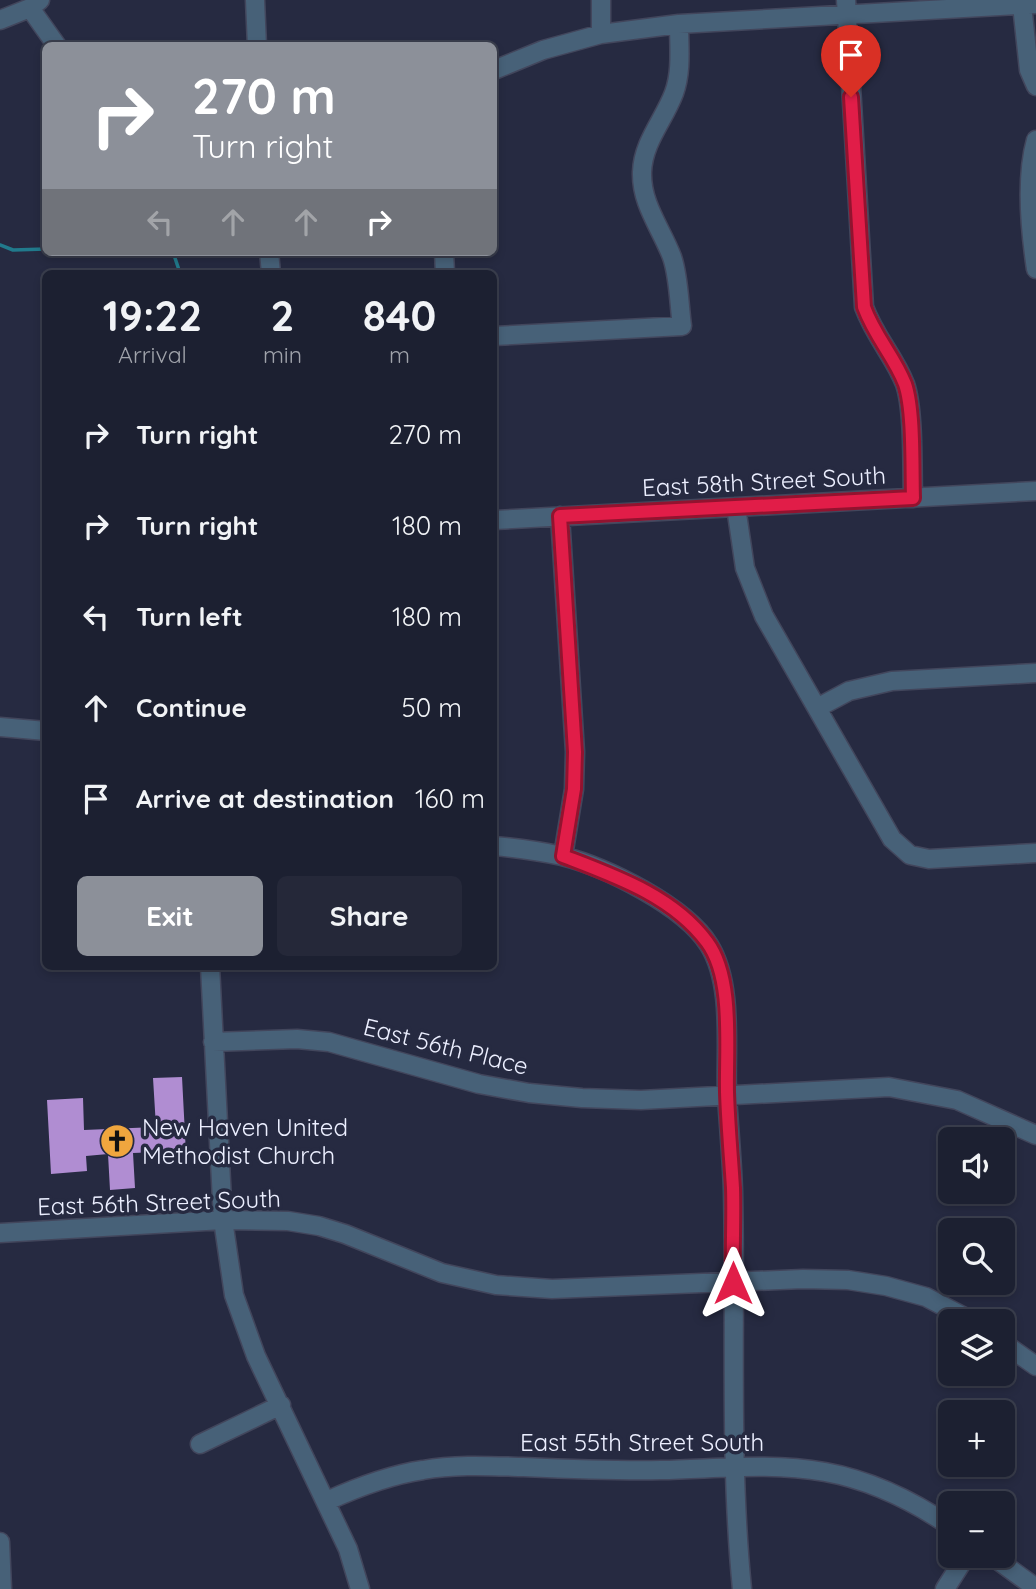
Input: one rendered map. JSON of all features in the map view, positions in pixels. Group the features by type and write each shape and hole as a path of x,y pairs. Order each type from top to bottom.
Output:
{"street":[{"path":"255,0 257,42"},
{"path":"601,0 601,34"},
{"path":"0,20 35,4 55,42"},
{"path":"497,69 543,50 601,34 679,24 846,8 1029,5 1029,70 1036,86"},
{"path":"846,8 864,307 875,334 898,368 906,387 913,498"},
{"path":"497,336 682,326 673,260 650,213 643,193 642,172 647,150 674,94 679,75 679,24"},
{"path":"1036,140 1031,192 1036,270"},
{"name":"East 58th Street South","path":"497,520 1036,491"},
{"path":"736,507 745,568 764,616 892,839 910,855 929,859 1036,853"},
{"path":"560,516 575,752 574,789 563,856"},
{"path":"817,708 849,691 892,681 1036,673"},
{"path":"0,726 42,731"},
{"path":"497,846 563,856 619,878 669,905 685,918 709,945 721,975 725,1003 733,1190 734,1467 741,1589"},
{"path":"209,970 223,1220 234,1295 256,1356 348,1549 360,1589"},
{"name":"East 56th Place","path":"213,1042 297,1039 329,1042 479,1084 529,1093 641,1100 889,1087 957,1100 1036,1135"},
{"name":"East 56th Street South","path":"0,1233 223,1220 288,1221 345,1234 442,1273 496,1285 552,1289 803,1279 848,1280 886,1286 926,1297 949,1309"},
{"path":"1015,1351 1036,1366"},
{"path":"200,1444 281,1405"},
{"name":"East 55th Street South","path":"327,1501 386,1478 423,1469 460,1466 605,1470 795,1468 855,1479 927,1510 938,1518"},
{"path":"0,1542 2,1589"},
{"path":"945,1589 958,1568"},
{"path":"1008,1568 1036,1588"}],"building":[{"name":"New Haven United Methodist Church","path":"182,1077 186,1154 181,1154 181,1160 163,1161 158,1152 133,1153 135,1188 110,1190 108,1154 86,1156 87,1171 51,1174 47,1100 83,1098 84,1130 156,1127 153,1078"}],"waterway":[{"path":"0,245 13,250 42,249"},
{"path":"174,256 179,270"}],"place":[{"name":"New Haven United Methodist Church","path":"117,1141"}],"route":[{"path":"733,1283 733,1190 725,1003 716,959 696,929 669,905 619,878 563,856 574,789 575,752 560,516 913,498 906,387 898,368 875,334 864,307 851,97"}]}
